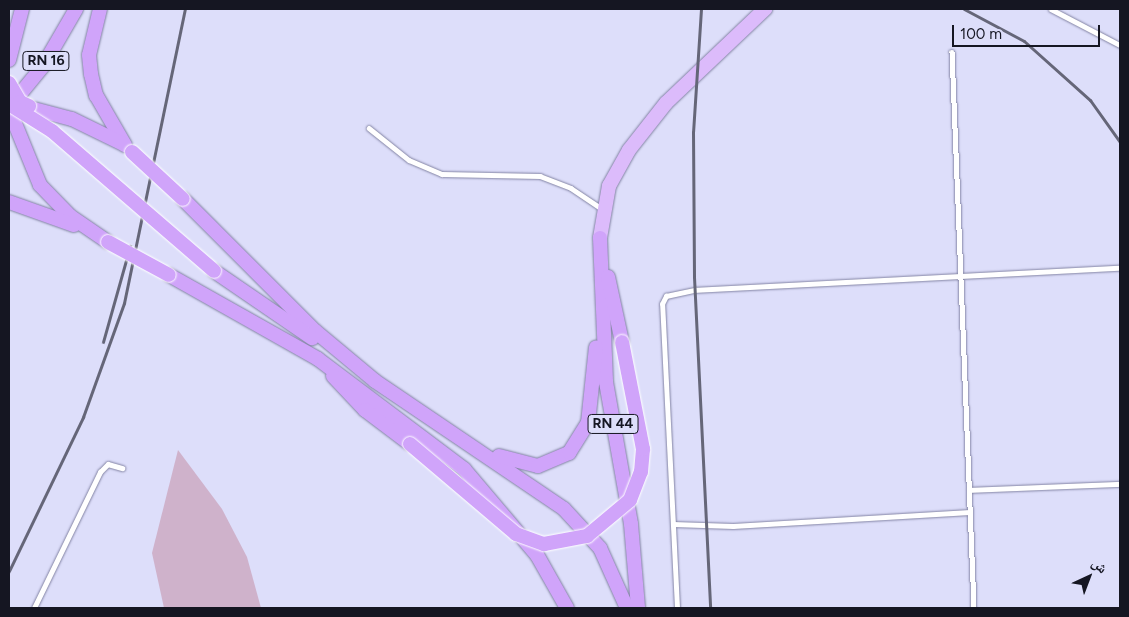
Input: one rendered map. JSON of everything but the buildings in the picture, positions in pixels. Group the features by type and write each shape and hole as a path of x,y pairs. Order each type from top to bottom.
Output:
{"highway":[{"path":"9,17 12,9"},
{"path":"9,60 22,9"},
{"name":"RN 16","path":"9,109 43,66 76,9"},
{"path":"100,9 89,54 91,74 96,95 128,148"},
{"path":"9,84 20,102 36,109 88,125 128,148 315,331 375,381"},
{"path":"9,104 52,131 214,271 564,509 600,548 627,608"},
{"path":"9,109 40,185 55,203 89,230 108,242 318,359 410,424 485,489 537,555 567,608"},
{"path":"16,130 20,112 36,109"},
{"path":"9,202 89,230"},
{"path":"448,431 497,455 538,466 555,463 582,438 592,406 600,238"},
{"name":"RN 44","path":"600,238 603,263 606,382 631,524 638,608"},
{"path":"318,359 355,400 516,534 544,544 587,536 630,500 642,472 643,449 622,342 603,263"}],"main road":[{"name":"RN 44","path":"600,238 603,210 619,165 666,103 766,9"}],"lane":[{"path":"1050,9 1120,45"},
{"path":"952,52 959,275 974,608"},
{"path":"369,128 409,160 442,174 540,176 571,188 603,210"},
{"path":"677,608 662,304 666,296 695,290 1120,268"},
{"path":"34,608 100,472 108,464 122,468"},
{"path":"969,490 1120,484"},
{"path":"673,524 733,526 970,512"}],"shaded area":[{"path":"178,450 222,509 247,557 261,608 164,608 152,553"}],"railway":[{"path":"9,571 83,417 124,303 185,9"},
{"path":"701,9 693,132 694,277 710,608"},
{"path":"964,9 1024,41 1090,100 1120,142"},
{"path":"103,342 130,246"}]}
